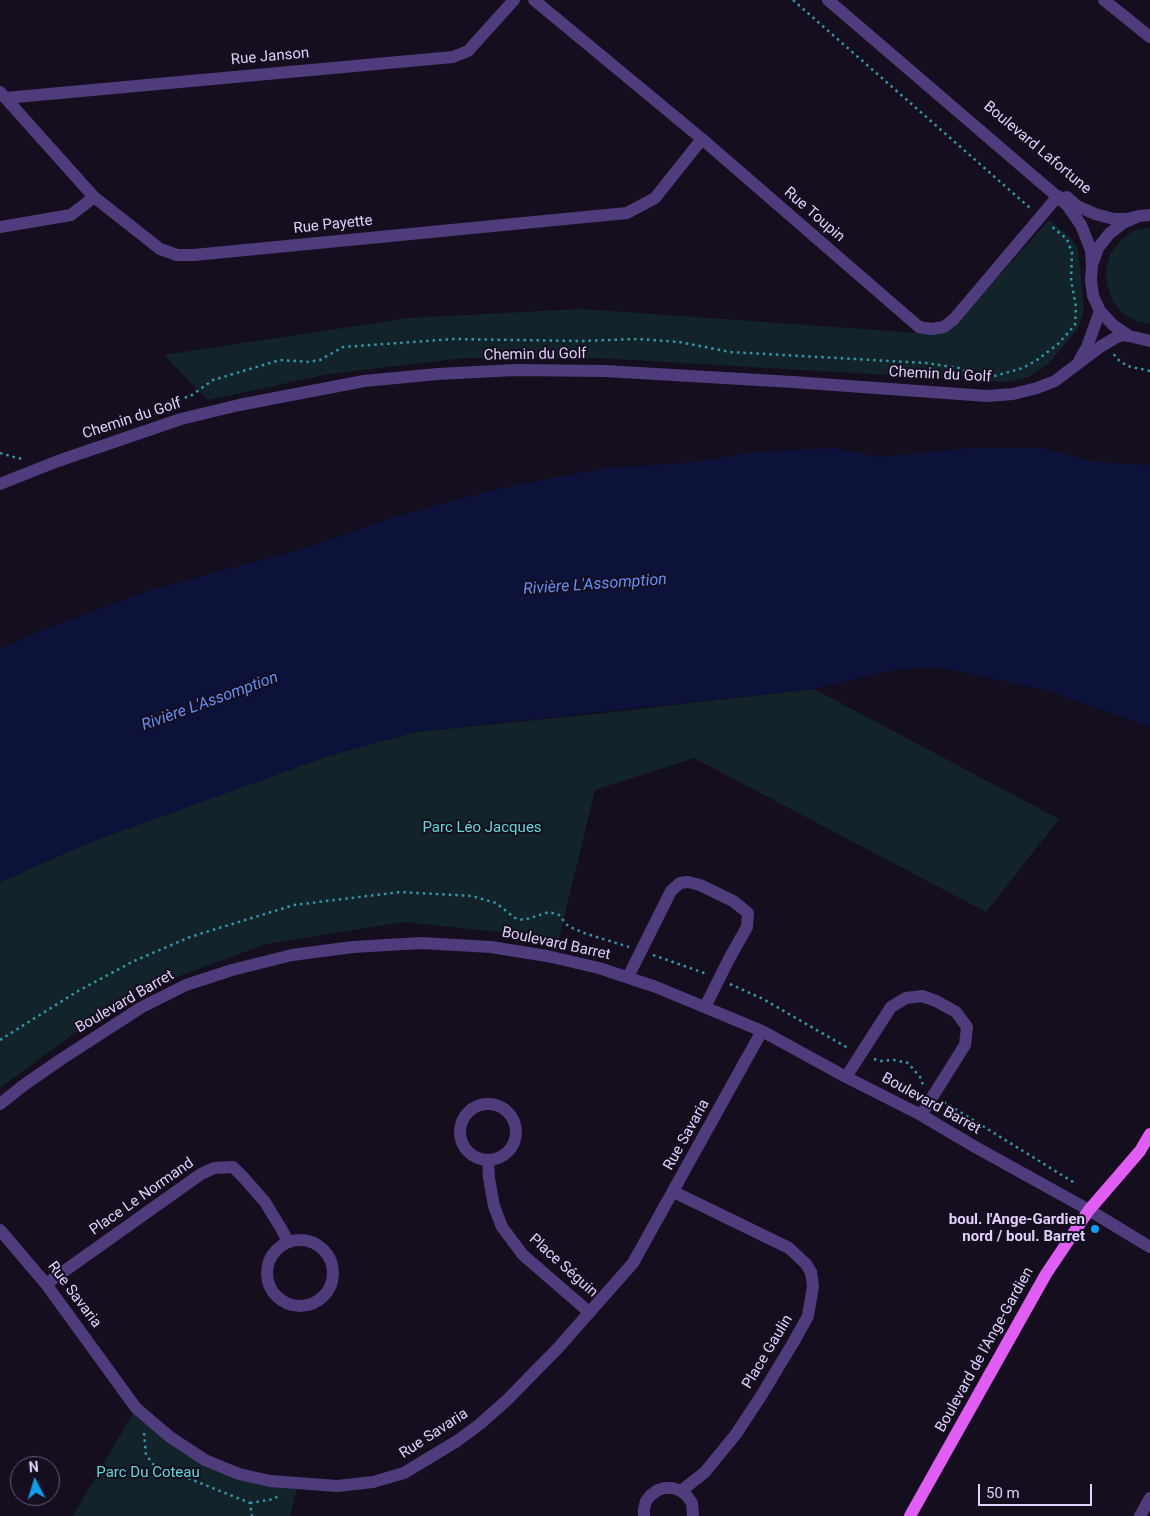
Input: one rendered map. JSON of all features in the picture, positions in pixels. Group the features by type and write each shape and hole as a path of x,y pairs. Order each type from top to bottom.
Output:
{"main road":[{"name":"Boulevard de l'Ange-Gardien","path":"910,1516 1046,1274 1089,1210 1140,1150 1150,1134"}],"street":[{"name":"Rue Janson","path":"2,95 453,57 468,51 514,0"},
{"name":"Rue Toupin","path":"534,0 702,139 919,327 931,329 944,327 954,319 1058,196"},
{"name":"Boulevard Lafortune","path":"828,0 1058,196 1081,225 1091,250 1092,264"},
{"path":"1104,0 1150,37"},
{"name":"Boulevard Lafortune","path":"922,80 938,86 1077,206 1095,214 1114,219 1145,216"},
{"name":"Rue Payette","path":"2,95 94,197 160,249 177,255 627,212 655,198 702,139"},
{"path":"0,227 70,215 94,197"},
{"path":"1145,216 1123,222 1109,234 1098,248 1092,264 1091,280 1093,296 1100,311 1112,326 1129,336 1150,341"},
{"name":"Chemin du Golf","path":"1077,364 1087,347 1100,311"},
{"name":"Chemin du Golf","path":"0,484 58,461 181,419 239,405 364,381 438,374 515,370 605,371 987,396 1013,394 1055,381 1115,338 1129,336"},
{"path":"628,977 671,891 680,883 688,882 700,885 733,901 748,913 747,927 705,1007"},
{"name":"Boulevard Barret","path":"0,1104 60,1060 142,1007 186,985 232,970 292,955 353,947 421,943 490,947 547,956 628,977 762,1031 921,1115 1089,1210 1150,1247"},
{"path":"846,1077 891,1007 906,998 922,996 936,1001 956,1012 967,1026 965,1045 921,1115"},
{"name":"Rue Savaria","path":"0,1230 46,1284 136,1408 170,1437 205,1460 239,1474 270,1482 337,1486 373,1482 404,1473 457,1441 480,1424 507,1400 558,1348 633,1264 762,1031"},
{"path":"488,1104 497,1105 505,1109 515,1123 516,1132 515,1140 505,1155 488,1160 479,1159 472,1155 461,1141 460,1132 461,1123 466,1115 472,1109 488,1104"},
{"name":"Place Séguin","path":"488,1160 494,1206 502,1227 523,1255 589,1312"},
{"name":"Place Le Normand","path":"46,1284 201,1174 214,1168 233,1167 265,1202 288,1242"},
{"name":"Place Gaulin","path":"674,1192 789,1248 806,1264 811,1272 813,1286 808,1316 761,1396 736,1434 705,1472 681,1491"},
{"path":"299,1240 310,1242 320,1247 328,1256 332,1266 333,1278 322,1298 313,1304 297,1306 282,1301 274,1295 269,1285 267,1276 268,1265 272,1256 288,1242 299,1240"},
{"path":"644,1516 646,1501 651,1494 665,1488 673,1488 687,1496 692,1504 693,1516"},
{"path":"1140,1516 1150,1498"}],"path":[{"path":"793,0 1026,205"},
{"path":"1111,349 1116,358 1127,366 1150,371"},
{"path":"0,1040 78,991 134,961 190,937 294,905 400,892 472,896 496,903 515,918 524,920 548,912 559,915 568,926 584,933 641,950 719,979 764,999 860,1054 881,1062 894,1060 908,1063 920,1077 924,1088 934,1096 1073,1182 1077,1189"},
{"path":"143,1414 146,1455 153,1464 250,1503 252,1516"}],"green space":[{"path":"1049,220 1071,238 1078,249 1084,309 1078,329 1048,364 1029,377 1007,382 598,358 464,358 329,374 208,400 164,355 409,318 581,309 932,334 953,327"},
{"path":"1150,227 1150,324 1136,321 1122,313 1112,300 1107,286 1106,270 1110,254 1120,241 1133,231"},
{"name":"Parc Léo Jacques","path":"814,689 1059,819 986,912 694,758 595,790 559,938 404,922 266,944 125,996 0,1088 0,882 88,843 328,756 415,732"},
{"name":"Parc Du Coteau","path":"136,1408 205,1460 298,1484 290,1516 73,1516"}],"water":[{"name":"Rivière L'Assomption","path":"834,448 878,457 971,448 1043,448 1095,462 1150,465 1150,727 1050,691 938,667 893,670 814,689 415,732 328,756 88,843 0,882 0,649 40,631 151,590 310,547 397,516 502,488 606,468 686,463 759,452"}],"place":[{"name":"boul. l'Ange-Gardien nord / boul. Barret","path":"1095,1229"}]}
